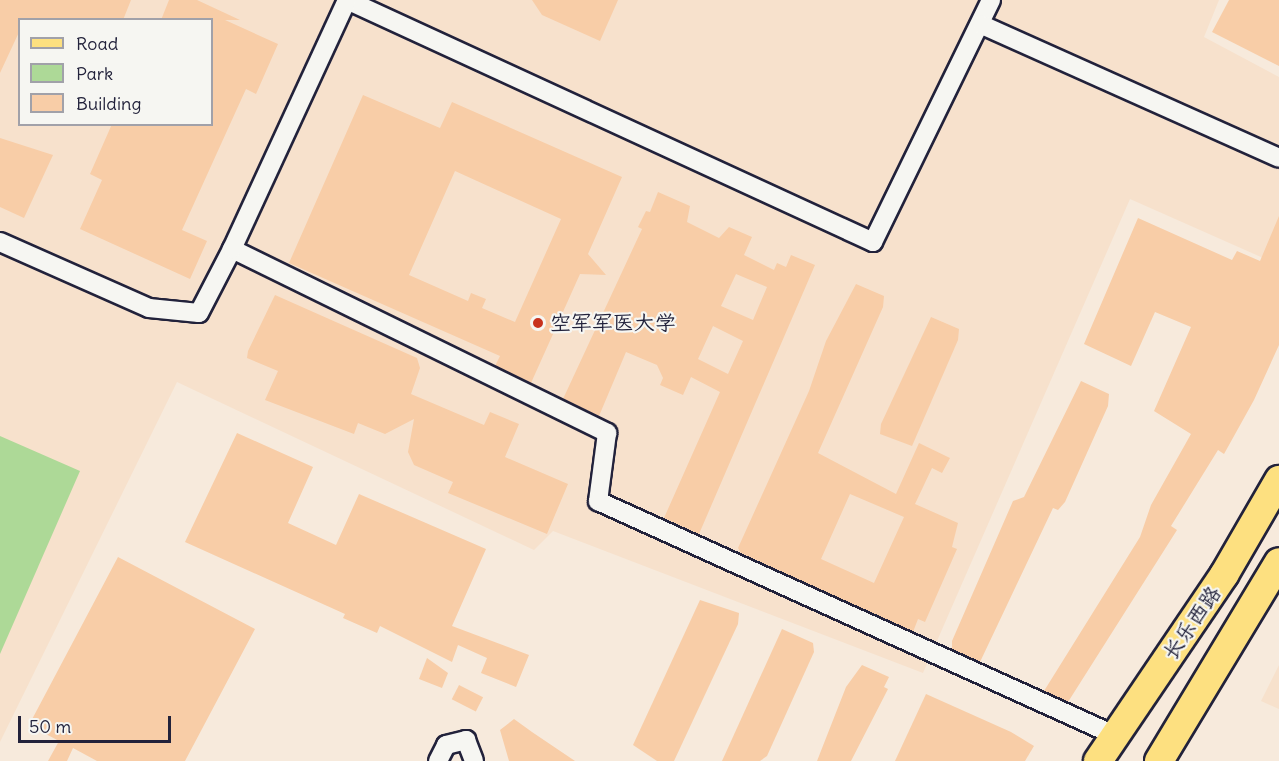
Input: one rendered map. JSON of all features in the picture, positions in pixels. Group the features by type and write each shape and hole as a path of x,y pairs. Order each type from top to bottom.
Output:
{"main road":[{"name":"长乐西路","path":"1098,761 1224,575 1279,480"},
{"name":"长乐西路","path":"1159,761 1279,562"}],"street":[{"path":"0,242 149,308 199,313 232,249 347,0 873,242 982,25 991,0"},
{"path":"982,25 1279,158"},
{"path":"232,249 607,433 598,501 1114,735"},
{"path":"438,761 446,745 466,740 474,761"}],"shaded area":[{"name":"空军军医大学","path":"0,0 1219,0 1204,37 1279,77 1279,265 1130,199 923,673 553,531 534,550 177,382 0,742"},
{"path":"1279,665 1279,709 1261,701"}],"green space":[{"path":"0,436 80,471 0,654"}],"building":[{"path":"0,0 131,0 124,18 18,18 18,34 0,73"},
{"path":"169,0 197,0 240,20 225,20 278,44 256,94 246,89 182,230 207,241 190,279 80,229 102,180 90,174 111,126 213,126 213,18 162,18"},
{"path":"532,0 618,0 600,41 542,15"},
{"path":"1229,0 1279,0 1279,66 1212,32"},
{"path":"363,95 440,128 452,102 622,177 588,254 606,275 580,274 531,383 495,366 500,356 289,263","holes":["455,171 561,219 515,322 482,308 486,299 471,293 468,301 409,275"]},
{"path":"0,138 53,155 24,218 0,207"},
{"path":"658,192 690,206 687,222 719,238 729,227 752,237 744,255 774,270 777,263 786,267 791,255 815,265 699,534 664,518 720,392 691,377 683,395 660,385 663,378 657,365 626,352 599,416 563,399 642,229 638,227 646,211 650,212","holes":["736,274 767,287 753,320 721,306","713,326 743,341 728,374 698,359"]},
{"path":"1279,216 1279,345 1254,400 1224,454 1218,450 1171,526 1177,530 1068,702 1044,691 1140,537 1151,505 1191,434 1154,411 1191,327 1155,312 1131,366 1084,344 1138,218 1232,260 1237,251 1260,261"},
{"path":"856,284 884,296 883,307 818,453 896,494 919,443 950,458 942,473 932,468 915,504 958,523 952,547 957,549 925,622 918,619 913,632 741,553 738,548 809,391 826,341","holes":["850,494 904,517 874,583 821,559"]},
{"path":"275,295 417,358 420,368 411,394 484,425 490,412 519,424 505,457 568,484 547,534 448,493 453,482 414,465 408,452 414,419 385,434 358,423 354,434 265,400 278,371 247,358 248,351"},
{"path":"931,317 959,329 958,340 912,446 880,434 881,424"},
{"path":"1081,381 1109,394 1108,406 1065,502 1058,510 1053,508 980,662 952,649 952,641 1013,501 1024,497"},
{"path":"237,433 313,467 288,523 336,545 359,494 486,549 452,626 529,655 516,687 481,673 487,658 458,645 452,662 380,626 377,633 343,618 345,614 185,542"},
{"path":"118,557 255,629 185,761 97,761 73,748 67,761 48,761 59,741 29,725"},
{"path":"700,600 739,613 738,624 674,761 657,761 633,745"},
{"path":"782,629 813,643 814,652 767,756 760,761 722,761"},
{"path":"427,658 448,673 442,688 419,679"},
{"path":"862,665 889,677 884,687 888,689 851,761 817,761 846,687"},
{"path":"459,685 483,697 476,712 452,699"},
{"path":"926,694 1011,732 1034,746 1025,761 895,761"},
{"path":"514,719 575,761 509,761 500,730"}],"place":[{"name":"空军军医大学","path":"538,323"}]}
